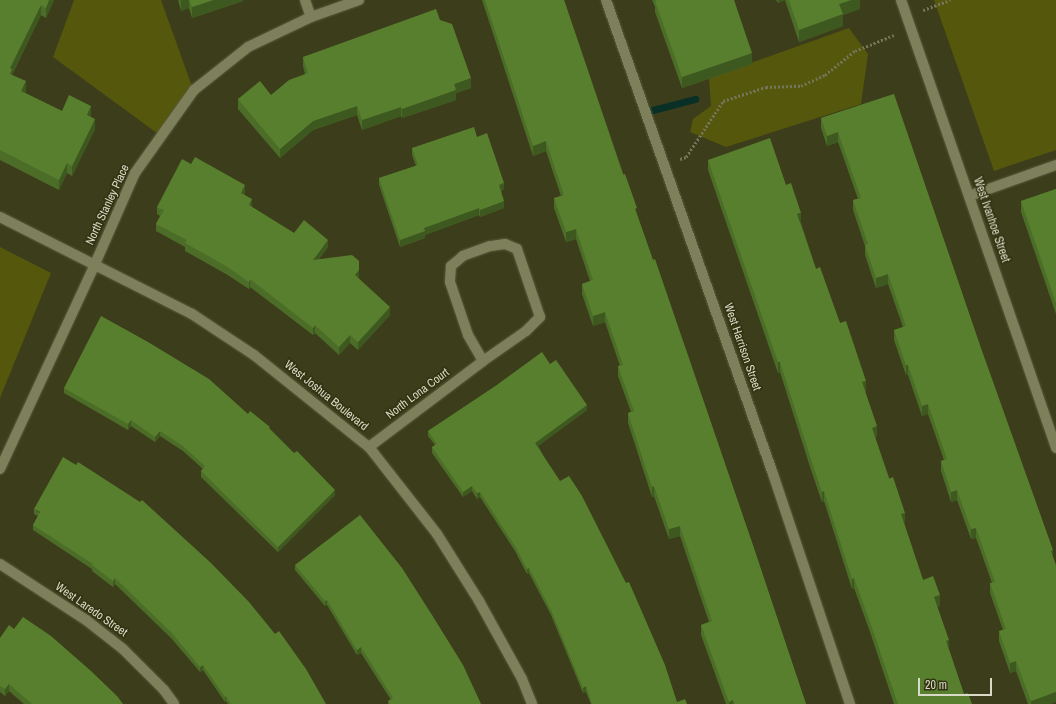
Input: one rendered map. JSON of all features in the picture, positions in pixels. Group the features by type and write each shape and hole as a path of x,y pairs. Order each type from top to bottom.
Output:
{"street":[{"path":"305,0 311,17"},
{"name":"North Stanley Place","path":"0,468 95,264 135,173 194,90 248,47 311,17 359,0"},
{"name":"West Harrison Street","path":"606,0 773,474 850,704"},
{"name":"West Ivanhoe Street","path":"902,0 1056,448"},
{"path":"969,196 1056,165"},
{"name":"West Joshua Boulevard","path":"0,217 192,314 254,355 370,448 437,534 479,601 522,679 532,704"},
{"name":"North Lona Court","path":"370,448 483,361 526,331 540,317 517,250 505,244 490,246 463,256 451,266 450,282 468,335 483,361"},
{"name":"West Laredo Street","path":"0,564 86,620 117,644 164,690 174,704"}],"path":[{"path":"928,8 950,0"},
{"path":"664,166 686,157 723,101 766,87 801,86 825,75 855,51 911,29"}],"shaded area":[{"path":"74,0 161,0 193,89 161,136 53,57"},
{"path":"934,0 1056,0 1056,150 994,171"},
{"path":"849,28 868,54 861,104 726,147 690,132 693,119 711,106 709,78"},
{"path":"0,247 51,273 0,398"}],"building":[{"path":"0,0 49,0 46,8 41,5 10,68 12,69 10,74 26,81 21,91 62,111 69,95 91,106 87,115 95,119 72,166 67,163 59,180 0,150"},
{"path":"189,0 213,0 192,7"},
{"path":"485,0 564,0 623,175 625,174 637,208 635,209 653,260 655,259 806,704 735,704 733,700 729,702 701,625 712,621 680,526 669,529 654,486 652,487 628,413 634,411 618,366 623,365 605,312 593,316 582,284 593,280 576,229 566,232 554,198 564,195 546,141 533,146"},
{"path":"734,0 752,53 682,77 655,1"},
{"path":"789,0 851,0 839,4 843,14 799,30"},
{"path":"436,9 440,20 452,24 471,78 454,84 456,90 402,109 401,107 362,120 357,106 313,121 280,149 238,99 260,81 271,95 289,80 308,73 303,57"},
{"path":"894,94 981,348 1053,550 1051,551 1056,565 1056,692 1031,701 1016,661 1010,663 999,631 1006,629 990,583 995,582 976,528 971,529 957,490 951,492 941,461 947,459 928,404 922,406 894,330 906,326 888,274 876,278 865,245 868,244 853,200 861,198 838,132 827,136 821,118"},
{"path":"474,127 477,137 487,133 504,183 499,185 504,201 480,210 479,208 424,228 425,231 400,240 379,178 418,165 412,148"},
{"path":"770,138 786,185 791,183 801,213 797,214 816,269 820,267 840,323 846,321 866,381 862,382 877,426 872,428 889,479 893,477 905,513 901,514 923,580 933,576 940,595 934,597 949,640 946,641 964,694 968,693 972,704 898,704 854,578 852,579 780,362 778,362 708,160"},
{"path":"195,157 245,185 241,193 252,199 249,205 294,233 304,220 328,240 313,260 352,255 359,261 359,270 355,275 390,307 358,342 350,335 339,347 315,325 313,328 250,279 249,282 226,266 185,243 187,240 156,224 164,210 157,207 182,159 191,164"},
{"path":"1056,189 1056,303 1021,201"},
{"path":"101,316 148,342 209,379 248,414 250,411 270,427 269,428 294,453 297,451 335,490 278,547 201,471 205,466 183,446 160,431 155,437 131,420 128,424 64,388"},
{"path":"542,352 550,364 556,360 587,405 535,443 560,481 569,476 582,496 626,583 629,582 665,665 677,702 685,699 687,704 592,704 586,686 583,688 551,610 529,568 527,569 515,546 480,492 477,493 472,486 463,492 432,447 437,444 428,431 494,387"},
{"path":"63,457 76,465 78,462 140,502 142,500 211,563 249,602 275,634 279,631 306,669 326,704 231,704 203,665 200,667 171,632 115,578 113,581 92,565 93,564 33,525 40,512 34,509"},
{"path":"360,515 402,568 463,665 481,704 390,704 388,701 393,698 361,647 357,650 327,600 325,601 295,565"},
{"path":"23,617 51,636 91,671 117,696 123,704 32,704 9,684 5,689 0,686 0,638 9,625 14,629"}],"waterway":[{"path":"645,112 695,99"}]}
